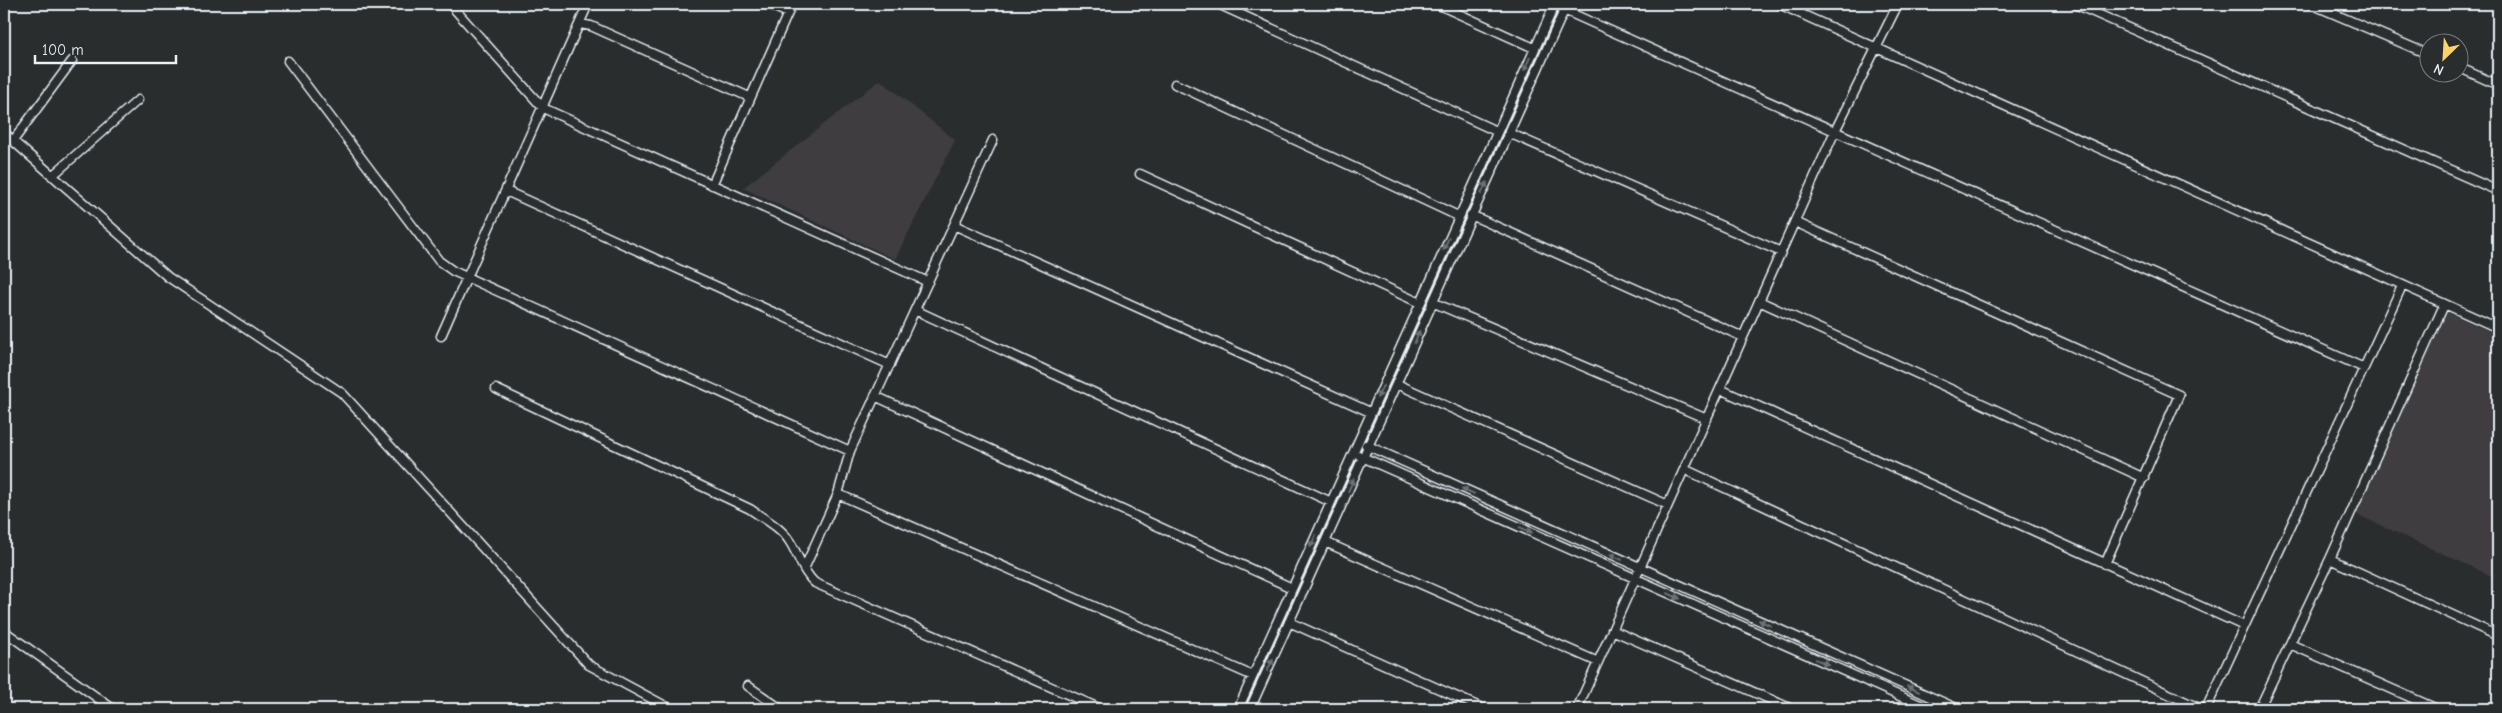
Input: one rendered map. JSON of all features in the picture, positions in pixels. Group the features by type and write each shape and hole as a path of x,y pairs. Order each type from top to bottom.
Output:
{"street":[{"path":"450,4 542,108 928,282"},
{"path":"441,336 588,4"},
{"path":"768,4 788,13"},
{"path":"712,186 749,97 792,4"},
{"path":"1218,4 1496,131"},
{"path":"1437,4 1534,48"},
{"path":"1238,709 1496,131 1555,4"},
{"path":"1779,4 2498,328"},
{"path":"1577,709 1835,132 1898,4"},
{"path":"2075,4 2498,191"},
{"path":"2311,4 2420,51"},
{"path":"1250,709 1565,7 1835,132 2364,368"},
{"path":"580,24 591,26 749,97"},
{"path":"13,141 72,61"},
{"path":"288,61 439,261 468,278 850,451"},
{"path":"2470,72 2498,84"},
{"path":"1175,84 1458,216"},
{"path":"52,176 138,100"},
{"path":"4,133 168,276 342,393 589,665 671,709"},
{"path":"1509,133 1781,252"},
{"path":"804,569 838,494 850,451 993,140"},
{"path":"1140,174 1420,303"},
{"path":"506,192 890,365"},
{"path":"1471,215 1743,337"},
{"path":"1795,222 2176,392 2179,395 2105,564"},
{"path":"954,225 1370,412"},
{"path":"2206,709 2402,286"},
{"path":"1759,301 2144,478"},
{"path":"1432,302 1706,419"},
{"path":"2259,709 2330,559 2444,305"},
{"path":"915,310 1331,502"},
{"path":"1397,384 1668,505"},
{"path":"1720,388 2244,626"},
{"path":"496,389 750,509 781,531 790,542 804,569 815,583 1101,709"},
{"path":"875,396 1292,588"},
{"path":"1358,442 1958,709"},
{"path":"1353,453 1928,709"},
{"path":"1684,469 2201,709"},
{"path":"838,494 1253,676"},
{"path":"1326,542 1598,662"},
{"path":"2330,559 2498,636"},
{"path":"1289,622 1484,709"},
{"path":"1612,630 1792,709"},
{"path":"4,632 113,709"},
{"path":"2290,644 2437,709"},
{"path":"748,686 781,709"}],"shaded area":[{"path":"880,80 955,140 895,259 743,188"},
{"path":"2447,312 2498,335 2498,579 2356,514"}]}
